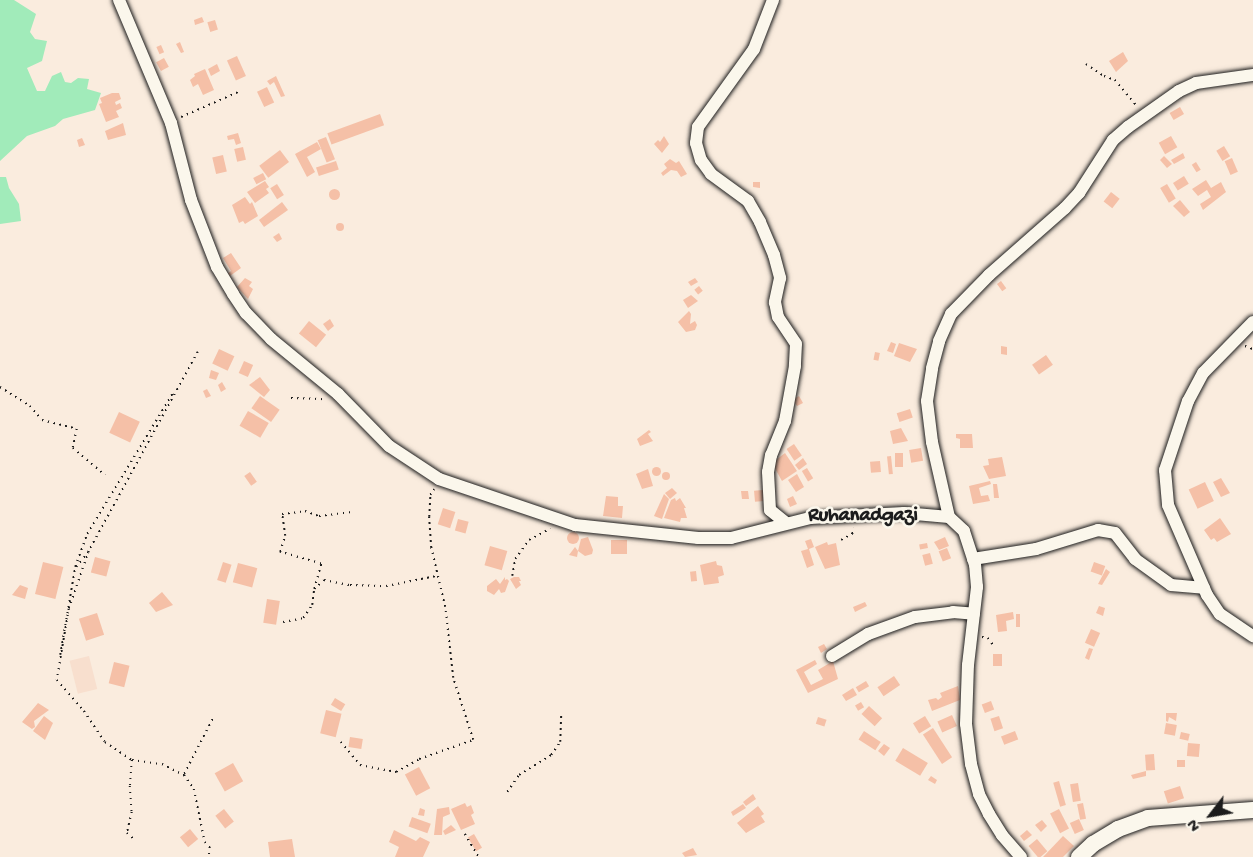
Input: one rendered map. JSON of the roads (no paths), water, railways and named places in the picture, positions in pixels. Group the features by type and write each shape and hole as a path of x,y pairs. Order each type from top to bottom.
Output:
{"street":[{"path":"119,0 171,123 191,200 217,267 233,294 246,313 271,339 345,401 389,446 440,479 564,522 609,529 716,538 731,538 810,518 885,514 949,517"},
{"path":"773,0 754,49 698,126 696,143 700,160 711,174 747,201 760,222 780,278 775,302 778,317 796,344 795,366 785,421 771,455 768,472 770,510 786,524"},
{"path":"1021,857 1002,835 989,814 979,794 971,764 966,724 968,665 977,586 973,559 964,531 949,517 932,442 927,401 934,359 951,314 989,275 1079,193 1113,140 1179,91 1196,83 1253,75"},
{"path":"1253,322 1203,373 1188,401 1165,470 1168,505 1204,588 1220,614 1253,636"},
{"path":"973,559 1036,549 1098,530 1115,533 1135,559 1171,585 1204,588"},
{"path":"832,656 868,634 915,617 953,612 974,614"},
{"path":"1079,857 1118,829 1148,818 1253,810"}],"district":[{"name":"Ruhanadgazi","path":"863,516"}]}
